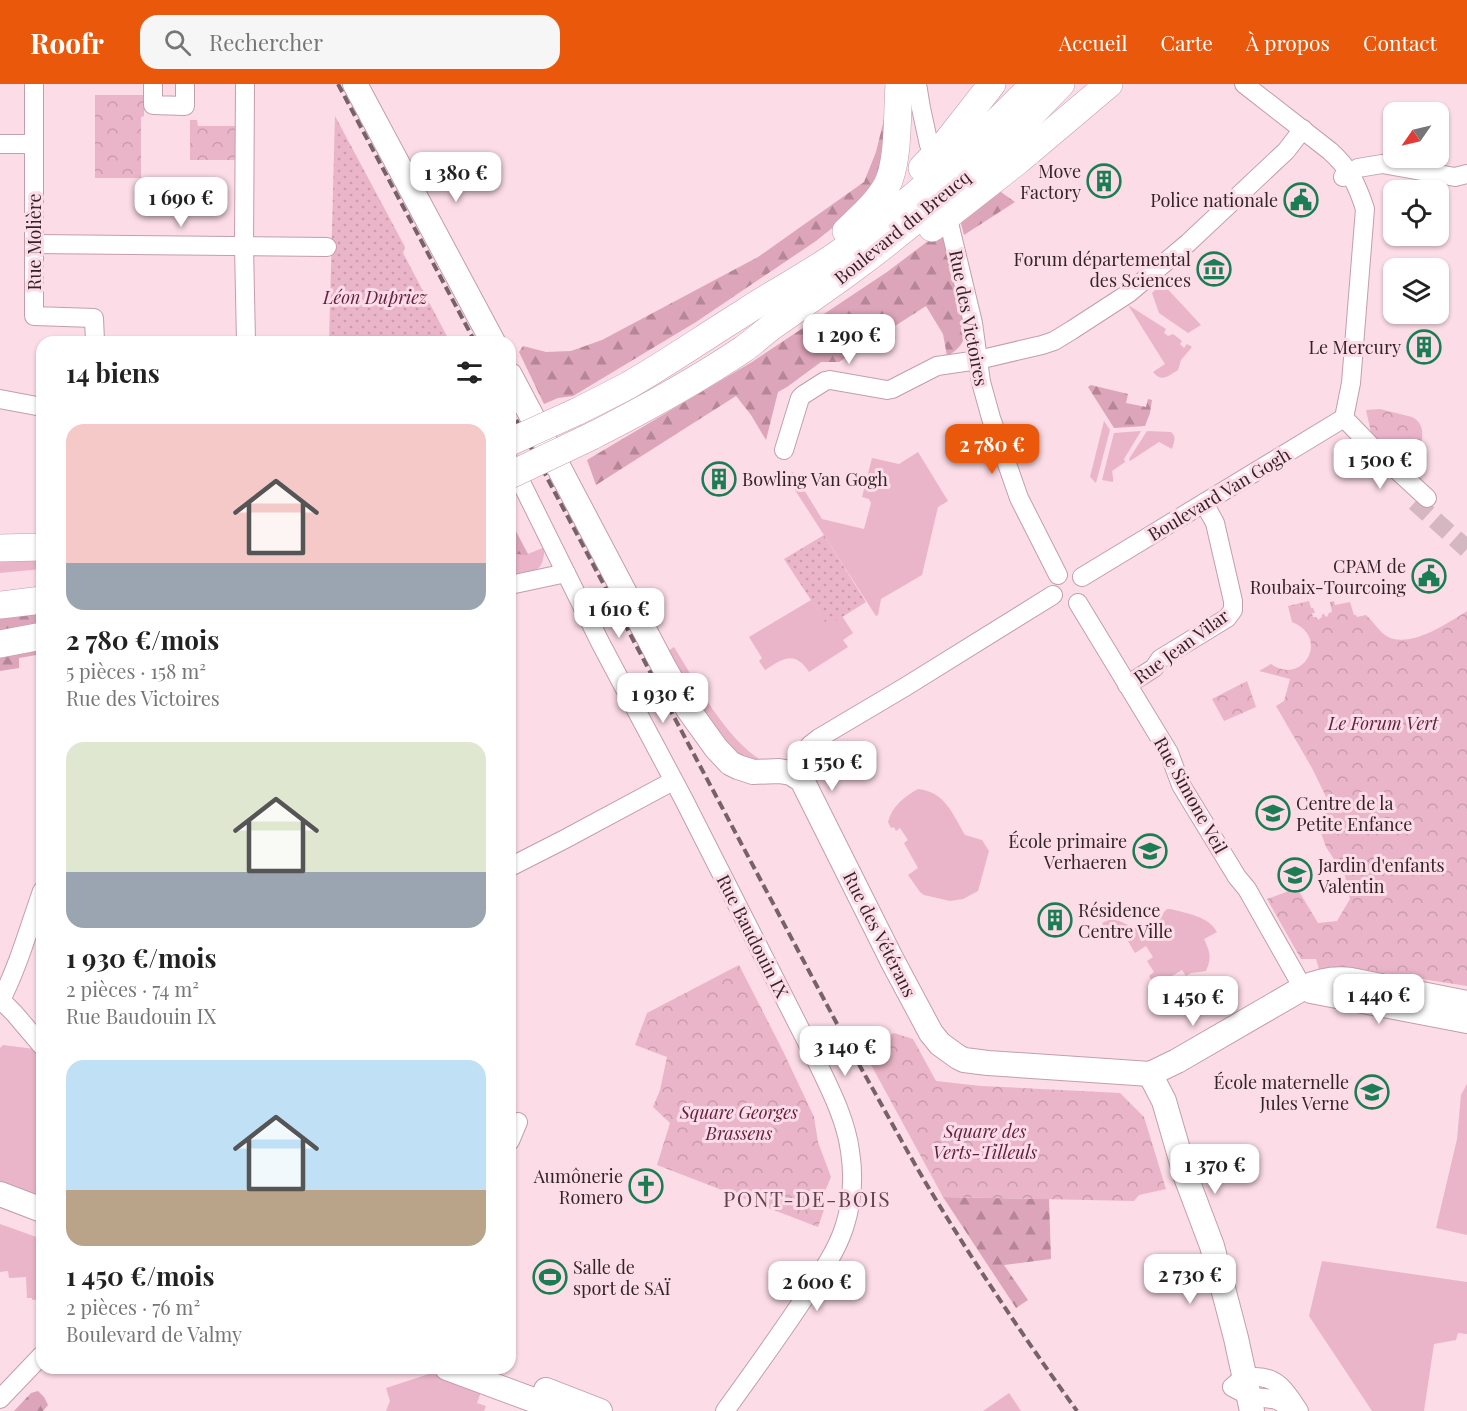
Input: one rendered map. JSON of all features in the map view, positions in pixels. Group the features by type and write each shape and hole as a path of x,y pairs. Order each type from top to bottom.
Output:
{"highway":[{"path":"840,237 876,201 890,179 895,153 899,84"},
{"path":"782,288 840,237 890,198 922,168 945,144 992,84"},
{"name":"Boulevard du Breucq","path":"516,439 628,386 835,256 884,220 948,166 1034,84"},
{"name":"Boulevard du Breucq","path":"516,472 635,414 745,348 854,268 929,208 1010,135 1061,84"},
{"path":"745,348 809,315 870,274 1002,173 1109,84"},
{"path":"0,548 36,547"},
{"path":"0,589 36,585"},
{"path":"0,605 36,601"},
{"path":"0,644 36,637"}],"main road":[{"path":"355,84 490,336"},
{"path":"369,84 489,310 500,336"},
{"path":"516,372 547,440"},
{"path":"516,386 609,540 659,641 716,747 730,762 744,770 759,773 779,771 791,773"},
{"name":"Rue des Vétérans","path":"791,773 802,780 931,1033 945,1049 958,1057 975,1061 1150,1074"},
{"path":"1243,1397 1234,1327 1212,1246 1186,1177 1164,1101 1150,1074 1177,1061 1303,988 1320,981 1341,979 1467,1003"},
{"path":"1303,988 1467,1021"},
{"path":"0,1194 36,1208"},
{"path":"0,1212 36,1225"},
{"path":"463,1374 563,1411"},
{"path":"504,1374 600,1411"}],"street":[{"name":"Rue Molière","path":"34,84 34,316 94,318 95,336"},
{"path":"153,84 153,105 185,106 185,84"},
{"path":"245,84 246,336"},
{"path":"917,84 929,145"},
{"path":"1229,84 1276,121 1300,133"},
{"path":"1244,84 1347,175 1363,224 1351,383 1344,418 1376,451 1402,491 1421,500"},
{"path":"784,450 800,398 825,381 836,380 878,389 892,389 937,366 978,360 1054,341 1129,293 1212,221 1286,151 1300,133"},
{"path":"0,144 34,144"},
{"path":"1347,175 1358,168 1382,164 1455,177 1467,174"},
{"name":"Rue des Victoires","path":"950,227 973,323 986,400 1011,477 1031,523 1058,575"},
{"path":"34,244 327,247"},
{"path":"0,399 36,405"},
{"name":"Boulevard Van Gogh","path":"1082,577 1344,418"},
{"name":"Rue Baudouin IX","path":"516,473 832,1093 849,1145 852,1166 851,1191 844,1229 833,1252 799,1306 725,1411"},
{"name":"Rue Jean Vilar","path":"1127,685 1154,668 1160,659 1227,618 1233,610 1233,601 1215,523 1204,503"},
{"path":"1071,571 1082,577 1086,584 1086,592 1078,603 1062,604 1053,595 1052,584 1058,575 1071,571"},
{"path":"516,584 566,573"},
{"path":"791,773 810,746 819,738 1053,595"},
{"name":"Rue Simone Veil","path":"1078,603 1169,753 1181,785 1237,877 1247,889 1303,988"},
{"path":"516,864 673,781"},
{"path":"36,908 1,1001 15,1012 36,1038"},
{"path":"516,1127 518,1122"},
{"path":"0,1398 36,1361"},
{"path":"4,1411 39,1374"},
{"path":"1243,1397 1264,1377 1274,1381 1299,1411"},
{"path":"1243,1397 1275,1399 1292,1411"}],"green space":[{"path":"95,95 144,95 144,116 141,117 141,178 95,178"},
{"path":"886,111 890,159 872,196 816,241 696,322 573,396 558,398 544,404 519,352 523,346 546,352 571,351 602,340 758,257 864,182 876,152"},
{"name":"Léon Dupriez","path":"335,116 405,247 403,253 447,336 329,336"},
{"path":"190,120 197,120 198,126 236,126 236,160 190,160"},
{"path":"998,190 1015,202 964,235 959,216"},
{"path":"944,229 968,325 962,343 952,353 947,356 943,334 926,306 839,362 821,362 778,392 766,440 736,396 596,485 587,460 752,362 887,272"},
{"path":"1162,283 1201,325 1188,333 1159,313 1152,293"},
{"path":"1128,305 1166,329 1164,333 1168,336 1173,334 1182,341 1180,344 1184,348 1187,344 1192,347 1181,360 1178,370 1162,378 1153,372 1165,364"},
{"path":"1091,385 1128,394 1126,403 1146,407 1148,399 1152,400 1145,426 1114,428 1088,387"},
{"path":"1380,409 1412,417 1418,421 1422,438 1416,463 1404,467 1372,437 1366,410"},
{"path":"1104,421 1110,430 1096,483 1090,477"},
{"path":"1141,431 1124,459 1125,462 1112,471 1113,482 1102,480 1114,433"},
{"path":"1147,431 1171,432 1174,438 1172,449 1159,442 1130,461 1129,459"},
{"path":"918,452 948,501 938,507 922,575 881,599 876,616 786,476 793,472 822,519 864,529 871,503 869,499 862,497 872,458 899,464"},
{"path":"516,531 528,554 516,554"},
{"path":"0,534 2,542 36,540 36,570 0,573"},
{"path":"824,535 866,602 828,626 784,559"},
{"path":"545,547 540,567 516,576 516,554 528,554"},
{"path":"811,600 828,625 842,616 853,633 843,640 848,647 809,672 799,661 789,658 765,670 759,661 762,658 749,637"},
{"name":"Le Forum Vert","path":"1309,601 1315,613 1312,613 1313,617 1318,620 1322,614 1327,617 1332,612 1330,602 1334,601 1335,605 1350,602 1354,615 1357,617 1366,615 1385,635 1404,640 1427,634 1467,611 1467,986 1345,967 1319,969 1316,959 1301,959 1267,899 1297,888 1318,923 1337,921 1350,899 1345,876 1326,847 1317,822 1329,803 1312,768 1276,706 1284,701 1290,679 1259,671 1271,664 1283,669 1293,669 1302,665 1308,657 1311,648 1310,638 1304,629 1292,622 1288,606"},
{"path":"36,614 36,626 0,634 0,618"},
{"path":"36,645 36,655 19,658 19,668 0,671 0,654"},
{"path":"674,647 724,725 736,739 762,761 743,763 715,730 668,651"},
{"path":"1247,681 1256,707 1224,721 1212,699"},
{"path":"918,789 935,794 941,799 952,812 965,835 982,840 989,851 978,891 963,899 950,901 924,895 908,875 918,868 904,843 908,840 900,828 896,831 888,822 899,802"},
{"path":"1167,909 1203,919 1217,932 1204,939 1210,955 1206,971 1186,976 1182,970 1155,986 1149,976 1154,972 1147,961 1153,957 1146,946 1135,953 1125,936 1119,939 1116,934 1110,937 1102,923 1111,919 1149,934 1156,930"},
{"name":"Square Georges Brassens","path":"739,965 814,1117 818,1142 831,1177 819,1200 825,1207 818,1227 657,1165 670,1123 653,1107 660,1090 667,1057 635,1045 647,1013"},
{"name":"Square des Verts-Tilleuls","path":"894,1033 913,1039 936,1081 981,1086 1120,1093 1144,1117 1166,1189 1139,1195 1134,1201 943,1197 863,1050"},
{"path":"3,1045 36,1051 36,1194 0,1181 0,1048"},
{"path":"1467,1084 1467,1235 1436,1228 1457,1139 1461,1095"},
{"path":"943,1197 1049,1199 1051,1259 1004,1265 1028,1300 1016,1308"},
{"path":"0,1224 36,1237 36,1300 27,1298 26,1277 9,1278 8,1271 0,1272"},
{"path":"1322,1261 1467,1282 1467,1334 1458,1333 1456,1340 1434,1344 1424,1411 1372,1411 1309,1316"},
{"path":"435,1374 481,1392 477,1403 486,1406 484,1411 386,1411 390,1401 386,1388"},
{"path":"38,1391 48,1405 43,1411 14,1411 31,1393"},
{"path":"1009,1393 1021,1411 983,1411"}],"tunnel":[{"path":"1415,502 1467,549"}],"railway":[{"path":"338,84 472,336"},
{"path":"516,419 853,1054 910,1156 983,1274 1077,1411"}],"place":[{"name":"Move Factory","path":"1104,181"},
{"name":"Police nationale","path":"1301,200"},
{"name":"Forum départemental des Sciences","path":"1214,269"},
{"name":"Le Mercury","path":"1424,347"},
{"name":"Bowling Van Gogh","path":"719,479"},
{"name":"CPAM de Roubaix-Tourcoing","path":"1429,576"},
{"name":"Centre de la Petite Enfance","path":"1273,813"},
{"name":"École primaire Verhaeren","path":"1150,851"},
{"name":"Jardin d'enfants Valentin","path":"1295,875"},
{"name":"Résidence Centre Ville","path":"1055,920"},
{"name":"École maternelle Jules Verne","path":"1372,1092"},
{"name":"Aumônerie Romero","path":"646,1186"},
{"name":"Salle de sport de SAÏ","path":"550,1277"}],"district":[{"name":"PONT-DE-BOIS","path":"807,1198"}]}
